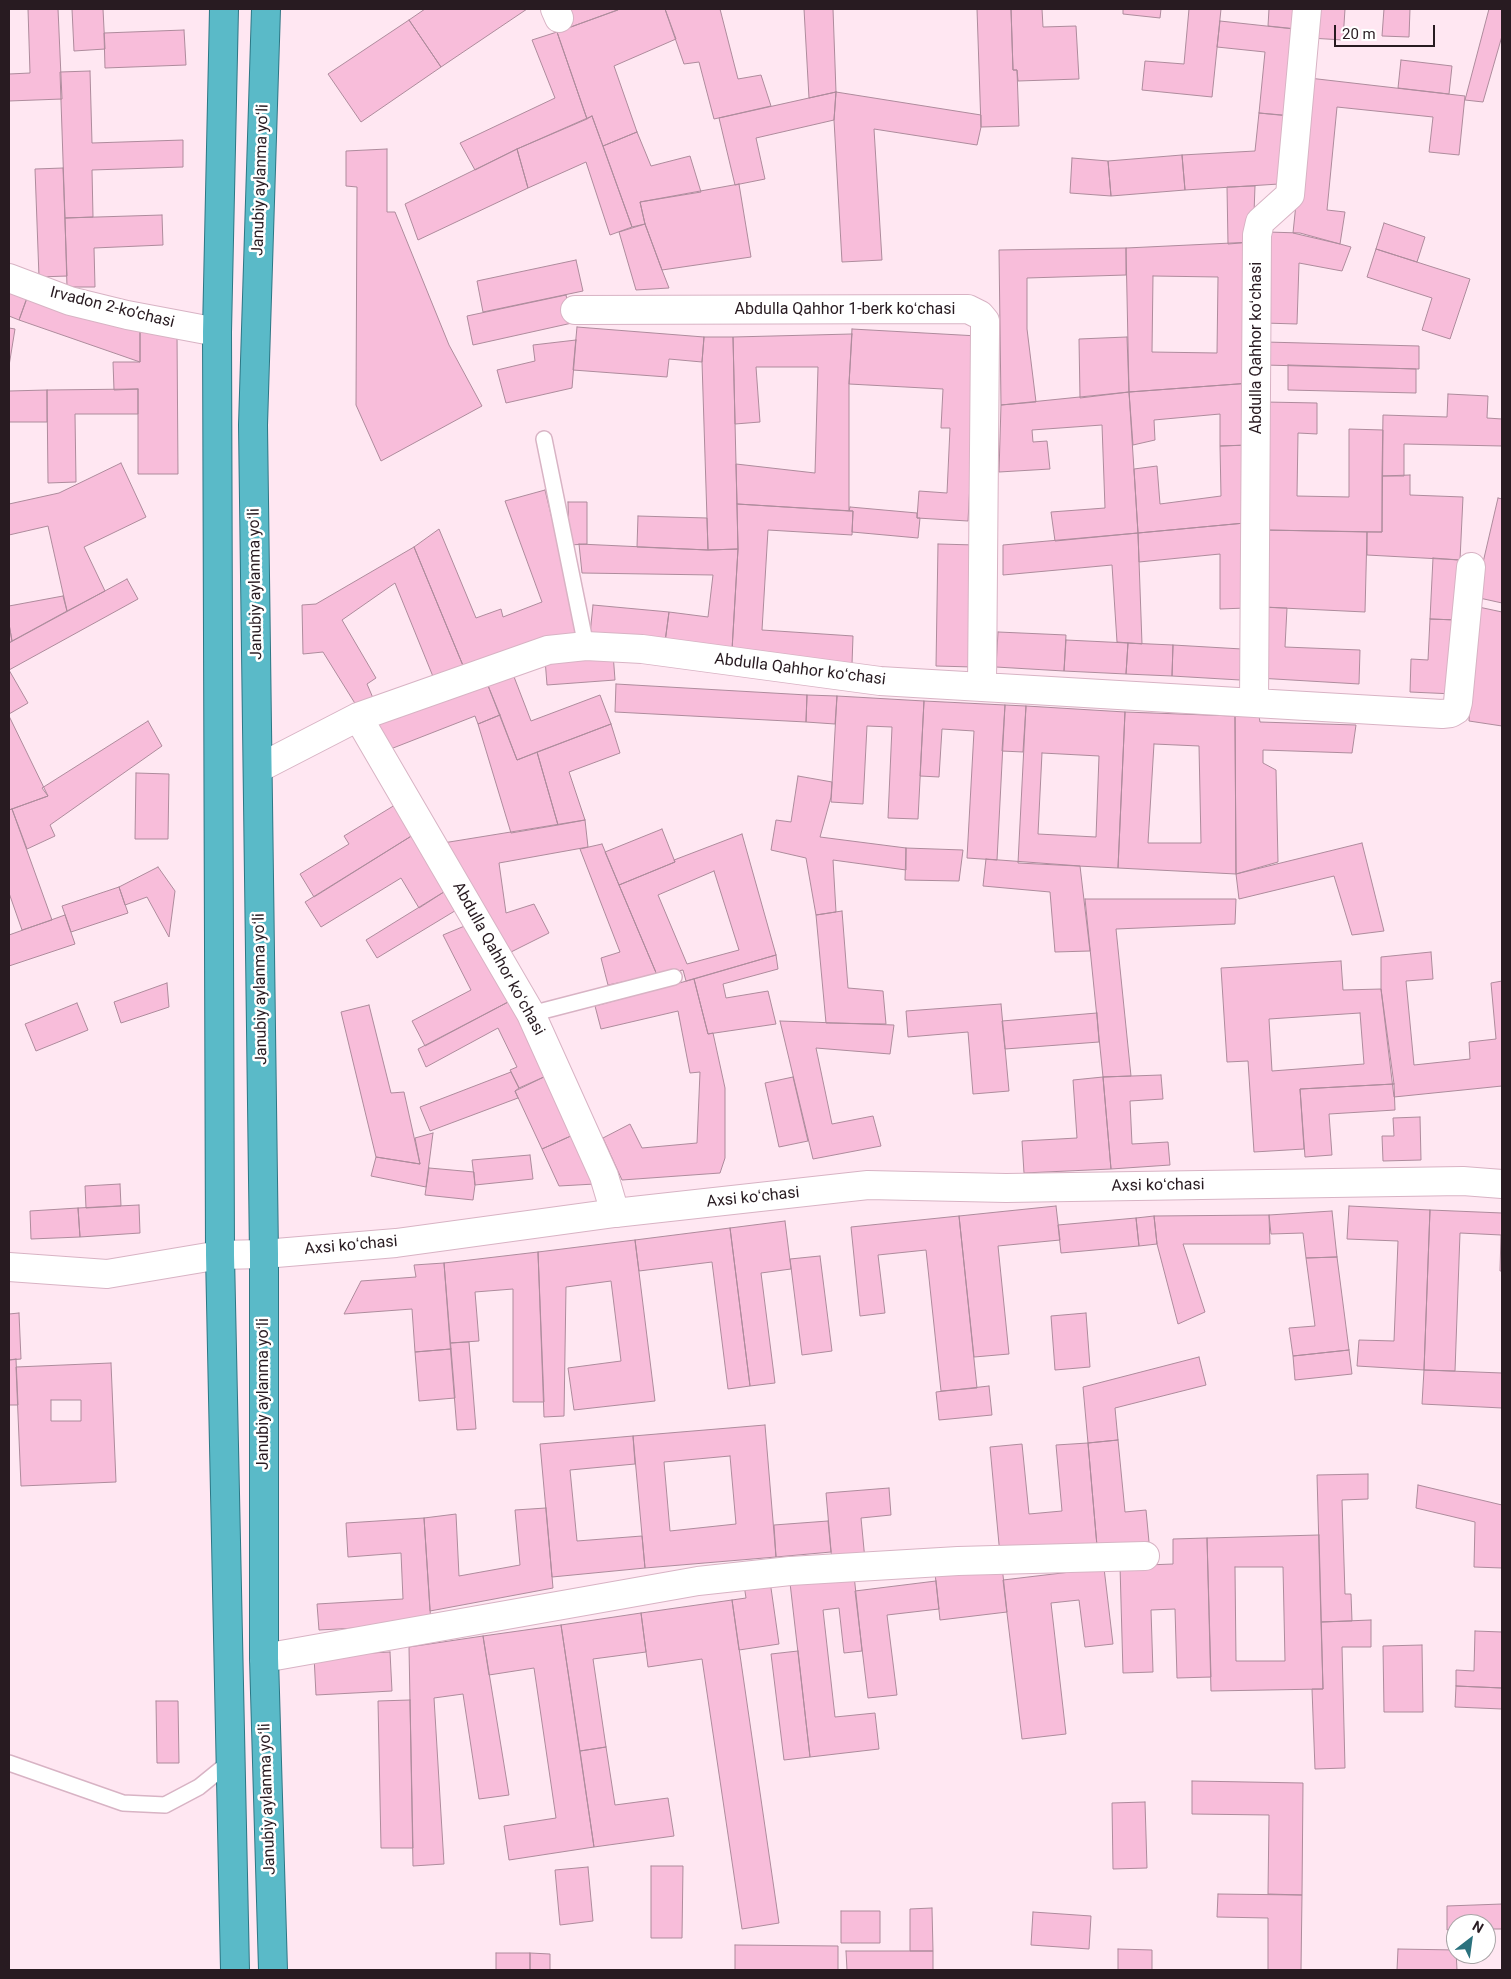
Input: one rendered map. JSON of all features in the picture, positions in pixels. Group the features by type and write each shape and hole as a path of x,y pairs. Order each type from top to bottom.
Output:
{"highway":[{"path":"224,9 217,332 220,1255 235,1970"},
{"name":"Janubiy aylanma yoʻli","path":"266,9 253,425 264,1254 264,1658 273,1970"}],"street":[{"name":"Abdulla Qahhor koʻchasi","path":"1254,703 1257,235 1260,222 1290,195 1307,9"},
{"name":"Irvadon 2-koʼchasi","path":"9,278 70,301 126,315 217,332"},
{"name":"Аbdulla Qahhor 1-berk koʻchasi","path":"575,310 968,309 980,315 985,321 982,686"},
{"name":"Abdulla Qahhor koʻchasi","path":"259,768 358,716 548,650 586,646 642,649 880,681 1432,714 1451,713 1456,710 1458,702 1471,567"},
{"name":"Abdulla Qahhor koʻchasi","path":"358,716 531,1014 604,1176 615,1213"},
{"name":"Axsi koʻchasi","path":"9,1267 107,1274 220,1255 264,1254 396,1243 615,1213 868,1185 1006,1188 1463,1182 1502,1184"},
{"path":"264,1658 698,1581 790,1571 958,1561 1145,1556"}],"lane":[{"path":"544,439 586,646"},
{"path":"531,1014 674,977"},
{"path":"9,1763 123,1803 165,1805 199,1787 231,1761"}],"building":[{"path":"28,9 58,9 62,99 9,101 9,74 30,73"},
{"path":"72,9 103,9 105,49 74,51"},
{"path":"425,9 527,9 441,67 409,20"},
{"path":"562,9 618,9 618,10 568,28"},
{"path":"620,9 665,9 676,39 614,66 637,132 603,146 592,116 587,119 557,32"},
{"path":"665,9 720,9 738,79 761,75 771,106 714,119 699,62 684,64"},
{"path":"804,9 833,9 836,92 809,98"},
{"path":"977,9 1011,9 1013,70 1017,70 1019,126 981,127"},
{"path":"1011,9 1042,9 1043,27 1076,26 1079,79 1018,81 1017,70 1013,70"},
{"path":"1123,9 1161,9 1160,18 1123,14"},
{"path":"1189,9 1221,9 1212,97 1142,90 1145,61 1184,64"},
{"path":"1269,9 1299,9 1297,29 1268,26"},
{"path":"1311,9 1345,9 1343,40 1310,38"},
{"path":"1384,9 1410,9 1409,37 1382,36"},
{"path":"1489,9 1502,9 1502,36 1483,102 1465,100"},
{"path":"409,20 441,67 361,122 328,74"},
{"path":"1220,21 1303,30 1294,116 1259,113 1265,52 1217,47"},
{"path":"184,30 186,65 105,68 104,33"},
{"path":"557,32 587,119 517,149 475,170 460,143 555,98 532,40"},
{"path":"1401,60 1452,66 1449,94 1398,88"},
{"path":"90,71 92,143 183,140 183,167 92,170 93,217 65,218 60,72"},
{"path":"1309,78 1465,96 1459,155 1429,152 1433,117 1337,107 1327,210 1345,212 1340,244 1293,233"},
{"path":"836,92 981,115 981,127 977,145 874,129 882,260 842,262 834,120"},
{"path":"836,92 834,120 756,138 765,179 735,185 719,118"},
{"path":"1259,113 1289,116 1279,184 1185,190 1182,155 1255,151"},
{"path":"592,116 632,227 610,235 586,162 528,188 517,149"},
{"path":"637,132 651,166 690,156 701,192 640,202 645,224 632,227 603,146"},
{"path":"387,149 387,212 395,212 449,345 482,406 381,461 356,405 357,187 346,186 346,151"},
{"path":"517,149 528,188 418,240 405,204"},
{"path":"1182,155 1185,190 1111,196 1108,161"},
{"path":"1072,158 1108,161 1111,196 1070,193"},
{"path":"63,168 67,276 39,277 35,169"},
{"path":"739,184 751,257 662,270 645,224 640,202"},
{"path":"1255,186 1253,242 1228,244 1227,187"},
{"path":"162,215 163,245 94,248 95,287 67,287 65,218"},
{"path":"1384,223 1425,237 1417,262 1376,249"},
{"path":"645,224 669,288 636,290 619,232"},
{"path":"1268,232 1300,233 1351,247 1342,271 1299,263 1297,324 1264,323"},
{"path":"1253,242 1251,383 1129,392 1126,248","holes":["1153,276 1218,277 1217,353 1152,352"]},
{"path":"1126,248 1126,275 1027,278 1027,329 1036,402 1001,405 999,250"},
{"path":"1376,249 1470,279 1450,339 1422,330 1432,298 1367,277"},
{"path":"576,260 583,291 483,312 477,281"},
{"path":"9,281 30,289 19,320 9,316"},
{"path":"29,293 140,332 140,362 19,320"},
{"path":"566,295 572,323 473,345 467,316"},
{"path":"577,327 704,337 702,362 669,359 667,377 573,370"},
{"path":"9,328 15,329 9,366"},
{"path":"852,329 978,336 968,521 917,518 919,491 947,493 950,428 941,428 943,389 849,384"},
{"path":"177,331 178,474 138,474 138,389 114,390 113,362 140,362 140,332"},
{"path":"852,334 849,384 849,511 737,504 736,464 815,473 818,367 756,367 760,422 735,424 733,337"},
{"path":"704,337 733,337 738,549 708,550 702,362"},
{"path":"1127,337 1129,392 1080,398 1079,339"},
{"path":"576,340 572,388 506,403 497,370 535,361 533,345"},
{"path":"1265,342 1419,346 1419,369 1264,365"},
{"path":"1288,365 1416,369 1416,393 1288,390"},
{"path":"1251,383 1251,445 1220,446 1220,414 1154,420 1155,440 1133,445 1129,392"},
{"path":"138,389 138,414 75,414 76,482 48,483 47,390"},
{"path":"47,390 47,422 9,422 9,391"},
{"path":"1129,392 1138,533 1055,541 1051,512 1105,508 1102,425 1032,430 1033,442 1047,441 1050,469 999,472 1001,405"},
{"path":"1448,394 1488,396 1487,418 1502,419 1502,446 1404,444 1404,476 1382,476 1383,415 1447,417"},
{"path":"1265,402 1317,403 1317,434 1298,433 1297,496 1349,497 1349,429 1383,430 1382,532 1264,530"},
{"path":"1247,445 1245,523 1138,533 1134,469 1157,466 1160,504 1221,496 1220,446"},
{"path":"121,463 146,517 84,547 105,591 67,611 48,526 9,535 9,504 59,493"},
{"path":"1410,475 1410,495 1463,497 1460,560 1367,555 1367,532 1382,532 1382,476"},
{"path":"545,490 580,632 464,668 414,547 439,529 476,618 501,609 503,617 542,602 505,501"},
{"path":"1498,498 1502,499 1502,603 1475,597"},
{"path":"568,502 587,502 587,544 569,545"},
{"path":"737,504 853,511 852,535 768,530 762,630 853,636 852,664 732,650 738,549"},
{"path":"850,507 917,513 917,518 920,518 918,538 852,532 853,511 849,511"},
{"path":"638,516 707,518 708,550 637,547"},
{"path":"1245,523 1246,608 1220,609 1220,554 1139,562 1138,533"},
{"path":"1264,530 1367,532 1365,612 1262,607"},
{"path":"1138,533 1142,644 1117,642 1112,565 1003,575 1003,545"},
{"path":"579,544 708,550 738,549 732,650 665,642 669,612 708,617 713,575 582,573"},
{"path":"938,544 975,545 973,667 936,666"},
{"path":"414,547 464,668 434,679 395,583 342,620 376,678 367,684 373,698 356,705 323,652 303,654 302,605 316,604"},
{"path":"1433,558 1460,560 1457,620 1430,619"},
{"path":"127,579 138,599 9,670 9,643"},
{"path":"63,596 67,611 12,641 9,624 9,606"},
{"path":"593,605 669,612 665,642 590,634"},
{"path":"1474,606 1502,612 1502,726 1469,721"},
{"path":"1262,607 1287,608 1285,647 1360,650 1359,684 1258,678"},
{"path":"1430,619 1457,620 1454,694 1410,692 1411,659 1428,660"},
{"path":"9,624 12,641 9,643"},
{"path":"998,632 1066,635 1064,671 996,667"},
{"path":"1066,640 1128,643 1126,674 1064,671"},
{"path":"1128,643 1173,645 1172,676 1126,674"},
{"path":"1173,645 1242,649 1240,680 1172,676"},
{"path":"613,653 615,680 547,685 545,659"},
{"path":"511,669 531,721 600,695 611,724 517,760 485,678"},
{"path":"9,670 28,703 9,714"},
{"path":"485,678 500,715 478,724 475,716 388,750 376,720"},
{"path":"616,684 807,695 806,722 615,712"},
{"path":"807,695 837,696 835,724 806,722"},
{"path":"837,696 924,701 918,819 888,818 892,727 867,726 863,804 831,802"},
{"path":"924,701 1005,705 997,860 967,858 974,731 942,729 939,777 920,776"},
{"path":"1005,705 1026,706 1023,752 1002,751"},
{"path":"1026,706 1125,712 1118,868 1018,863","holes":["1042,753 1099,756 1096,837 1038,834"]},
{"path":"1125,712 1235,716 1236,874 1118,868","holes":["1154,744 1199,746 1201,843 1148,843"]},
{"path":"500,715 517,760 537,752 558,825 511,833 478,724"},
{"path":"9,716 48,796 9,810"},
{"path":"1235,716 1259,716 1260,722 1356,725 1352,753 1263,750 1263,763 1276,770 1278,862 1236,874"},
{"path":"148,721 162,746 50,825 55,836 27,849 12,809 48,796 42,788"},
{"path":"611,724 620,753 569,772 585,820 558,825 537,752"},
{"path":"136,773 169,774 168,839 135,839"},
{"path":"798,776 832,782 831,797 820,837 906,848 906,870 833,860 836,912 816,915 806,858 771,850 776,820 791,822"},
{"path":"395,805 413,835 314,897 300,874 349,844 344,836"},
{"path":"12,809 52,920 22,930 9,893 9,810"},
{"path":"585,820 588,847 499,863 506,913 534,904 549,933 507,954 443,843"},
{"path":"662,829 675,862 619,885 605,852"},
{"path":"742,834 776,955 686,981 683,970 657,975 619,885 675,862 674,860","holes":["714,871 739,950 687,964 658,895"]},
{"path":"413,835 447,890 419,908 401,878 321,927 305,902"},
{"path":"1362,843 1384,931 1352,935 1334,876 1239,899 1236,874"},
{"path":"602,844 657,975 608,985 601,958 620,952 580,849"},
{"path":"906,848 963,850 959,881 905,880"},
{"path":"986,859 1080,866 1090,951 1055,952 1050,892 983,886"},
{"path":"158,867 175,891 169,937 147,897 125,905 119,887"},
{"path":"119,887 128,913 71,932 62,906"},
{"path":"447,890 458,909 377,958 366,940"},
{"path":"1085,899 1236,899 1235,924 1116,929 1131,1076 1103,1077"},
{"path":"842,911 848,988 883,991 886,1024 826,1023 816,915"},
{"path":"65,915 75,944 9,966 9,935"},
{"path":"467,925 510,1001 425,1046 412,1021 471,990 443,935"},
{"path":"1431,952 1433,979 1406,981 1414,1065 1470,1059 1469,1042 1496,1039 1491,983 1502,981 1502,1086 1394,1097 1381,989 1381,957"},
{"path":"776,955 778,969 723,984 726,998 768,991 776,1024 708,1034 694,979"},
{"path":"1341,961 1343,990 1381,989 1394,1084 1300,1089 1304,1149 1254,1152 1248,1061 1227,1062 1221,968","holes":["1360,1013 1364,1064 1272,1071 1269,1019"]},
{"path":"694,979 708,1034 713,1033 725,1088 725,1158 720,1173 622,1180 603,1138 630,1124 642,1148 697,1143 700,1072 690,1073 678,1011 601,1029 595,1006"},
{"path":"167,983 169,1007 121,1023 114,1002"},
{"path":"510,1001 546,1076 519,1088 510,1070 517,1067 498,1028 426,1067 418,1049"},
{"path":"77,1003 88,1030 36,1051 25,1024"},
{"path":"1001,1004 1009,1091 973,1094 968,1032 908,1037 906,1011"},
{"path":"369,1005 391,1093 404,1092 420,1164 376,1157 341,1012"},
{"path":"1097,1013 1099,1042 1005,1049 1002,1021"},
{"path":"780,1021 894,1025 890,1054 816,1048 832,1124 873,1116 881,1146 813,1159"},
{"path":"511,1072 519,1088 515,1091 518,1098 430,1131 420,1107"},
{"path":"1161,1075 1163,1099 1130,1101 1132,1144 1168,1142 1170,1165 1111,1169 1103,1077"},
{"path":"546,1076 573,1135 542,1149 515,1091"},
{"path":"793,1077 808,1141 779,1147 765,1083"},
{"path":"1103,1077 1111,1169 1024,1173 1022,1141 1077,1138 1073,1080"},
{"path":"1394,1084 1395,1110 1329,1114 1332,1155 1305,1157 1300,1089"},
{"path":"1420,1117 1421,1160 1383,1161 1382,1136 1394,1136 1393,1118"},
{"path":"433,1133 426,1187 371,1176 376,1157 420,1164 415,1138"},
{"path":"573,1135 595,1184 559,1186 542,1149"},
{"path":"530,1155 533,1179 475,1185 472,1160"},
{"path":"429,1168 474,1172 473,1200 425,1195"},
{"path":"120,1184 121,1206 86,1208 85,1186"},
{"path":"139,1205 140,1233 80,1237 78,1208"},
{"path":"1056,1206 1060,1240 998,1246 1009,1354 974,1357 959,1216"},
{"path":"1349,1206 1430,1210 1424,1370 1357,1366 1359,1340 1394,1341 1398,1241 1347,1239"},
{"path":"78,1208 80,1237 31,1239 30,1211"},
{"path":"1430,1210 1502,1213 1502,1271 1500,1271 1501,1235 1460,1233 1455,1371 1424,1370"},
{"path":"1332,1211 1337,1257 1306,1258 1303,1233 1271,1234 1269,1215"},
{"path":"1269,1215 1270,1244 1183,1244 1205,1312 1178,1324 1157,1244 1154,1216"},
{"path":"959,1216 977,1388 941,1391 926,1250 878,1255 885,1313 860,1316 851,1227"},
{"path":"1154,1216 1157,1244 1139,1246 1136,1218"},
{"path":"1136,1218 1139,1246 1061,1253 1058,1225"},
{"path":"785,1221 791,1269 761,1273 775,1383 750,1386 730,1228"},
{"path":"730,1228 750,1386 728,1389 712,1262 639,1271 635,1240"},
{"path":"635,1240 655,1401 574,1410 568,1368 621,1361 611,1281 566,1287 564,1416 544,1417 538,1252"},
{"path":"538,1252 544,1402 513,1402 513,1289 475,1292 479,1341 450,1343 444,1263"},
{"path":"820,1256 832,1351 802,1355 790,1259"},
{"path":"1337,1257 1349,1350 1293,1356 1289,1328 1315,1326 1306,1258"},
{"path":"444,1263 451,1349 415,1352 412,1309 344,1314 361,1281 416,1277 414,1265"},
{"path":"19,1313 21,1359 9,1360 9,1314"},
{"path":"1086,1313 1090,1367 1055,1370 1051,1316"},
{"path":"469,1342 476,1429 457,1430 450,1343"},
{"path":"451,1349 455,1398 419,1401 415,1352"},
{"path":"1349,1350 1352,1374 1295,1380 1293,1356"},
{"path":"1199,1357 1206,1385 1115,1408 1118,1440 1088,1443 1083,1387"},
{"path":"16,1359 18,1405 9,1405 9,1360"},
{"path":"111,1363 116,1482 21,1486 16,1367","holes":["51,1400 81,1400 81,1421 51,1421"]},
{"path":"1424,1370 1502,1373 1502,1408 1422,1404"},
{"path":"989,1386 992,1415 939,1420 936,1392"},
{"path":"765,1425 776,1557 645,1568 633,1436","holes":["730,1456 736,1524 670,1531 664,1462"]},
{"path":"633,1436 635,1464 570,1470 577,1541 642,1536 645,1568 552,1577 540,1444"},
{"path":"1118,1440 1125,1512 1146,1510 1149,1542 1097,1546 1088,1443"},
{"path":"1088,1443 1097,1546 1000,1555 990,1447 1022,1444 1029,1514 1062,1511 1056,1445"},
{"path":"1368,1474 1368,1499 1342,1500 1345,1594 1351,1594 1352,1621 1321,1622 1317,1475"},
{"path":"1418,1485 1502,1505 1502,1568 1474,1567 1475,1522 1416,1508"},
{"path":"889,1488 891,1515 861,1518 865,1560 832,1562 826,1493"},
{"path":"546,1508 553,1588 430,1611 424,1518 456,1514 459,1576 520,1565 515,1510"},
{"path":"424,1518 431,1624 319,1630 317,1604 403,1599 401,1553 348,1557 346,1523"},
{"path":"828,1521 831,1552 776,1557 774,1525"},
{"path":"1319,1535 1323,1689 1211,1691 1207,1538","holes":["1235,1567 1283,1567 1285,1661 1236,1661"]},
{"path":"1207,1538 1211,1677 1177,1678 1175,1609 1151,1610 1153,1672 1123,1673 1120,1566 1173,1564 1173,1539"},
{"path":"1002,1566 1007,1612 940,1620 935,1573"},
{"path":"1104,1568 1113,1644 1085,1647 1079,1600 1051,1603 1066,1734 1022,1739 1003,1580"},
{"path":"854,1575 862,1651 844,1653 839,1608 823,1610 835,1717 875,1713 879,1749 810,1757 790,1583"},
{"path":"770,1581 779,1644 739,1650 732,1600 746,1598 744,1585"},
{"path":"936,1581 939,1609 887,1615 897,1695 868,1698 855,1591"},
{"path":"732,1600 779,1923 742,1929 702,1659 648,1667 641,1613"},
{"path":"641,1613 646,1652 593,1659 606,1747 580,1751 561,1625"},
{"path":"1371,1620 1371,1647 1342,1647 1345,1768 1315,1769 1312,1689 1323,1689 1321,1622"},
{"path":"561,1625 594,1847 509,1860 504,1826 556,1818 534,1668 489,1675 483,1636"},
{"path":"1475,1631 1502,1632 1502,1688 1456,1686 1456,1670 1474,1671"},
{"path":"483,1636 509,1795 479,1799 463,1694 434,1698 444,1864 413,1866 409,1647"},
{"path":"1422,1645 1423,1712 1384,1712 1383,1646"},
{"path":"798,1651 810,1757 784,1760 771,1654"},
{"path":"390,1652 392,1691 316,1695 314,1656"},
{"path":"1456,1686 1502,1688 1502,1709 1455,1707"},
{"path":"410,1700 413,1848 381,1848 378,1701"},
{"path":"156,1701 178,1701 179,1763 157,1763"},
{"path":"606,1747 615,1805 668,1798 674,1836 594,1847 580,1751"},
{"path":"1192,1781 1303,1783 1302,1895 1268,1894 1269,1815 1192,1814"},
{"path":"1145,1802 1147,1868 1113,1869 1112,1803"},
{"path":"651,1866 683,1866 682,1938 651,1938"},
{"path":"588,1867 593,1921 560,1925 555,1870"},
{"path":"1218,1894 1302,1895 1301,1970 1268,1970 1268,1918 1217,1917"},
{"path":"1502,1904 1502,1929 1496,1929 1496,1914 1447,1914 1447,1906"},
{"path":"932,1908 933,1951 910,1951 910,1909"},
{"path":"841,1911 880,1911 880,1943 841,1943"},
{"path":"1033,1912 1091,1916 1089,1949 1031,1945"},
{"path":"735,1945 838,1946 838,1970 735,1970"},
{"path":"1118,1949 1152,1950 1152,1970 1118,1970"},
{"path":"1398,1949 1446,1950 1446,1964 1457,1964 1457,1970 1397,1970"},
{"path":"846,1951 933,1951 933,1970 847,1970"},
{"path":"496,1953 530,1953 530,1970 496,1970"},
{"path":"530,1953 550,1954 550,1970 530,1970"}]}
